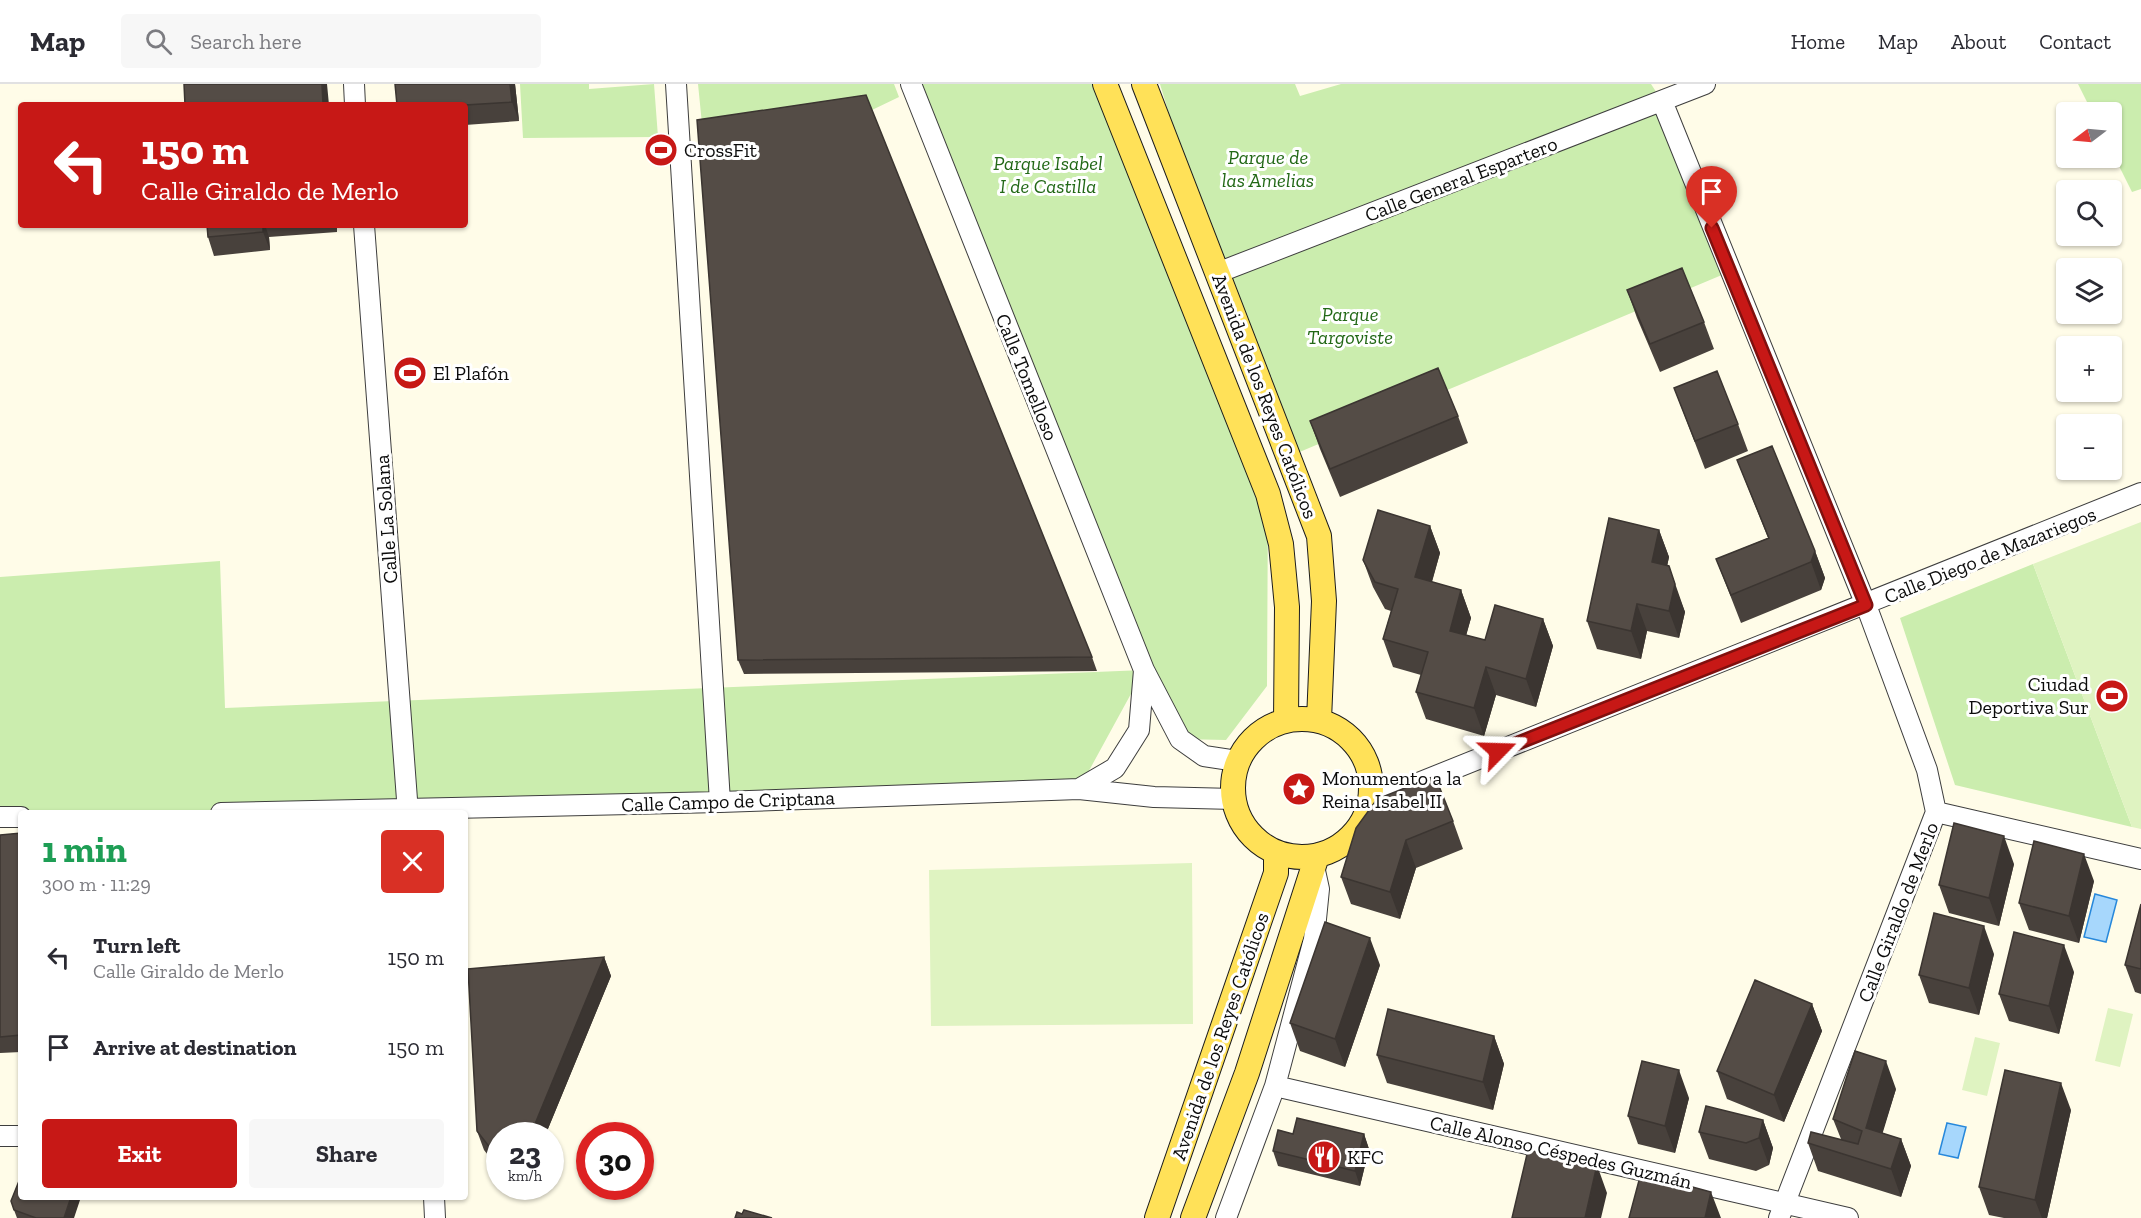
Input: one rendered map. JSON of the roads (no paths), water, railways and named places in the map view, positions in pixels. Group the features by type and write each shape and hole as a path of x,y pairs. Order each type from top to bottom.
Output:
{"main road":[{"name":"Avenida de los Reyes Católicos","path":"1105,84 1268,494 1281,544 1287,607 1286,720"},
{"name":"Avenida de los Reyes Católicos","path":"1144,84 1319,536 1324,601 1319,720"},
{"path":"1286,720 1319,720 1337,727 1352,739 1363,753 1370,770 1371,802 1360,827 1345,843 1316,861 1276,852 1252,836 1240,819 1234,799 1238,761 1251,740 1262,731 1286,720"},
{"name":"Avenida de los Reyes Católicos","path":"1157,1218 1276,873 1276,852"},
{"name":"Avenida de los Reyes Católicos","path":"1193,1218 1247,1073 1316,861"}],"street":[{"path":"354,84 355,102"},
{"path":"676,84 720,802"},
{"name":"Calle Tomelloso","path":"911,84 1144,669 1180,739 1204,756 1238,761"},
{"name":"Calle General Espartero","path":"1217,273 1705,84"},
{"name":"Calle Giraldo de Merlo","path":"1662,101 1866,605 1928,770 1936,812 1782,1210"},
{"name":"Calle La Solana","path":"364,228 408,810"},
{"name":"Calle Diego de Mazariegos","path":"1371,802 2141,493"},
{"name":"Calle Tomelloso","path":"1079,789 1115,768 1139,730 1144,669"},
{"name":"Calle Campo de Criptana","path":"443,810 1079,789 1154,797 1234,799"},
{"path":"1936,812 2141,860"},
{"path":"0,817 18,817"},
{"path":"1226,1218 1275,1086 1314,939 1319,889 1316,861"},
{"name":"Calle Alonso Céspedes Guzmán","path":"1275,1086 1782,1210 1848,1218"},
{"path":"0,1136 18,1136"},
{"path":"434,1200 435,1218"}],"water":[{"path":"2095,894 2117,900 2106,942 2084,937"},
{"path":"1947,1123 1966,1127 1958,1158 1939,1154"}],"place":[{"name":"CrossFit","path":"661,150"},
{"name":"El Plafón","path":"410,373"},
{"name":"Ciudad Deportiva Sur","path":"2112,696"},
{"name":"Monumento a la Reina Isabel II","path":"1299,789"},
{"name":"KFC","path":"1324,1157"}],"park label":[{"name":"Parque de las Amelias","path":"1268,168"},
{"name":"Parque Isabel I de Castilla","path":"1048,174"},
{"name":"Parque Targoviste","path":"1350,326"}]}
